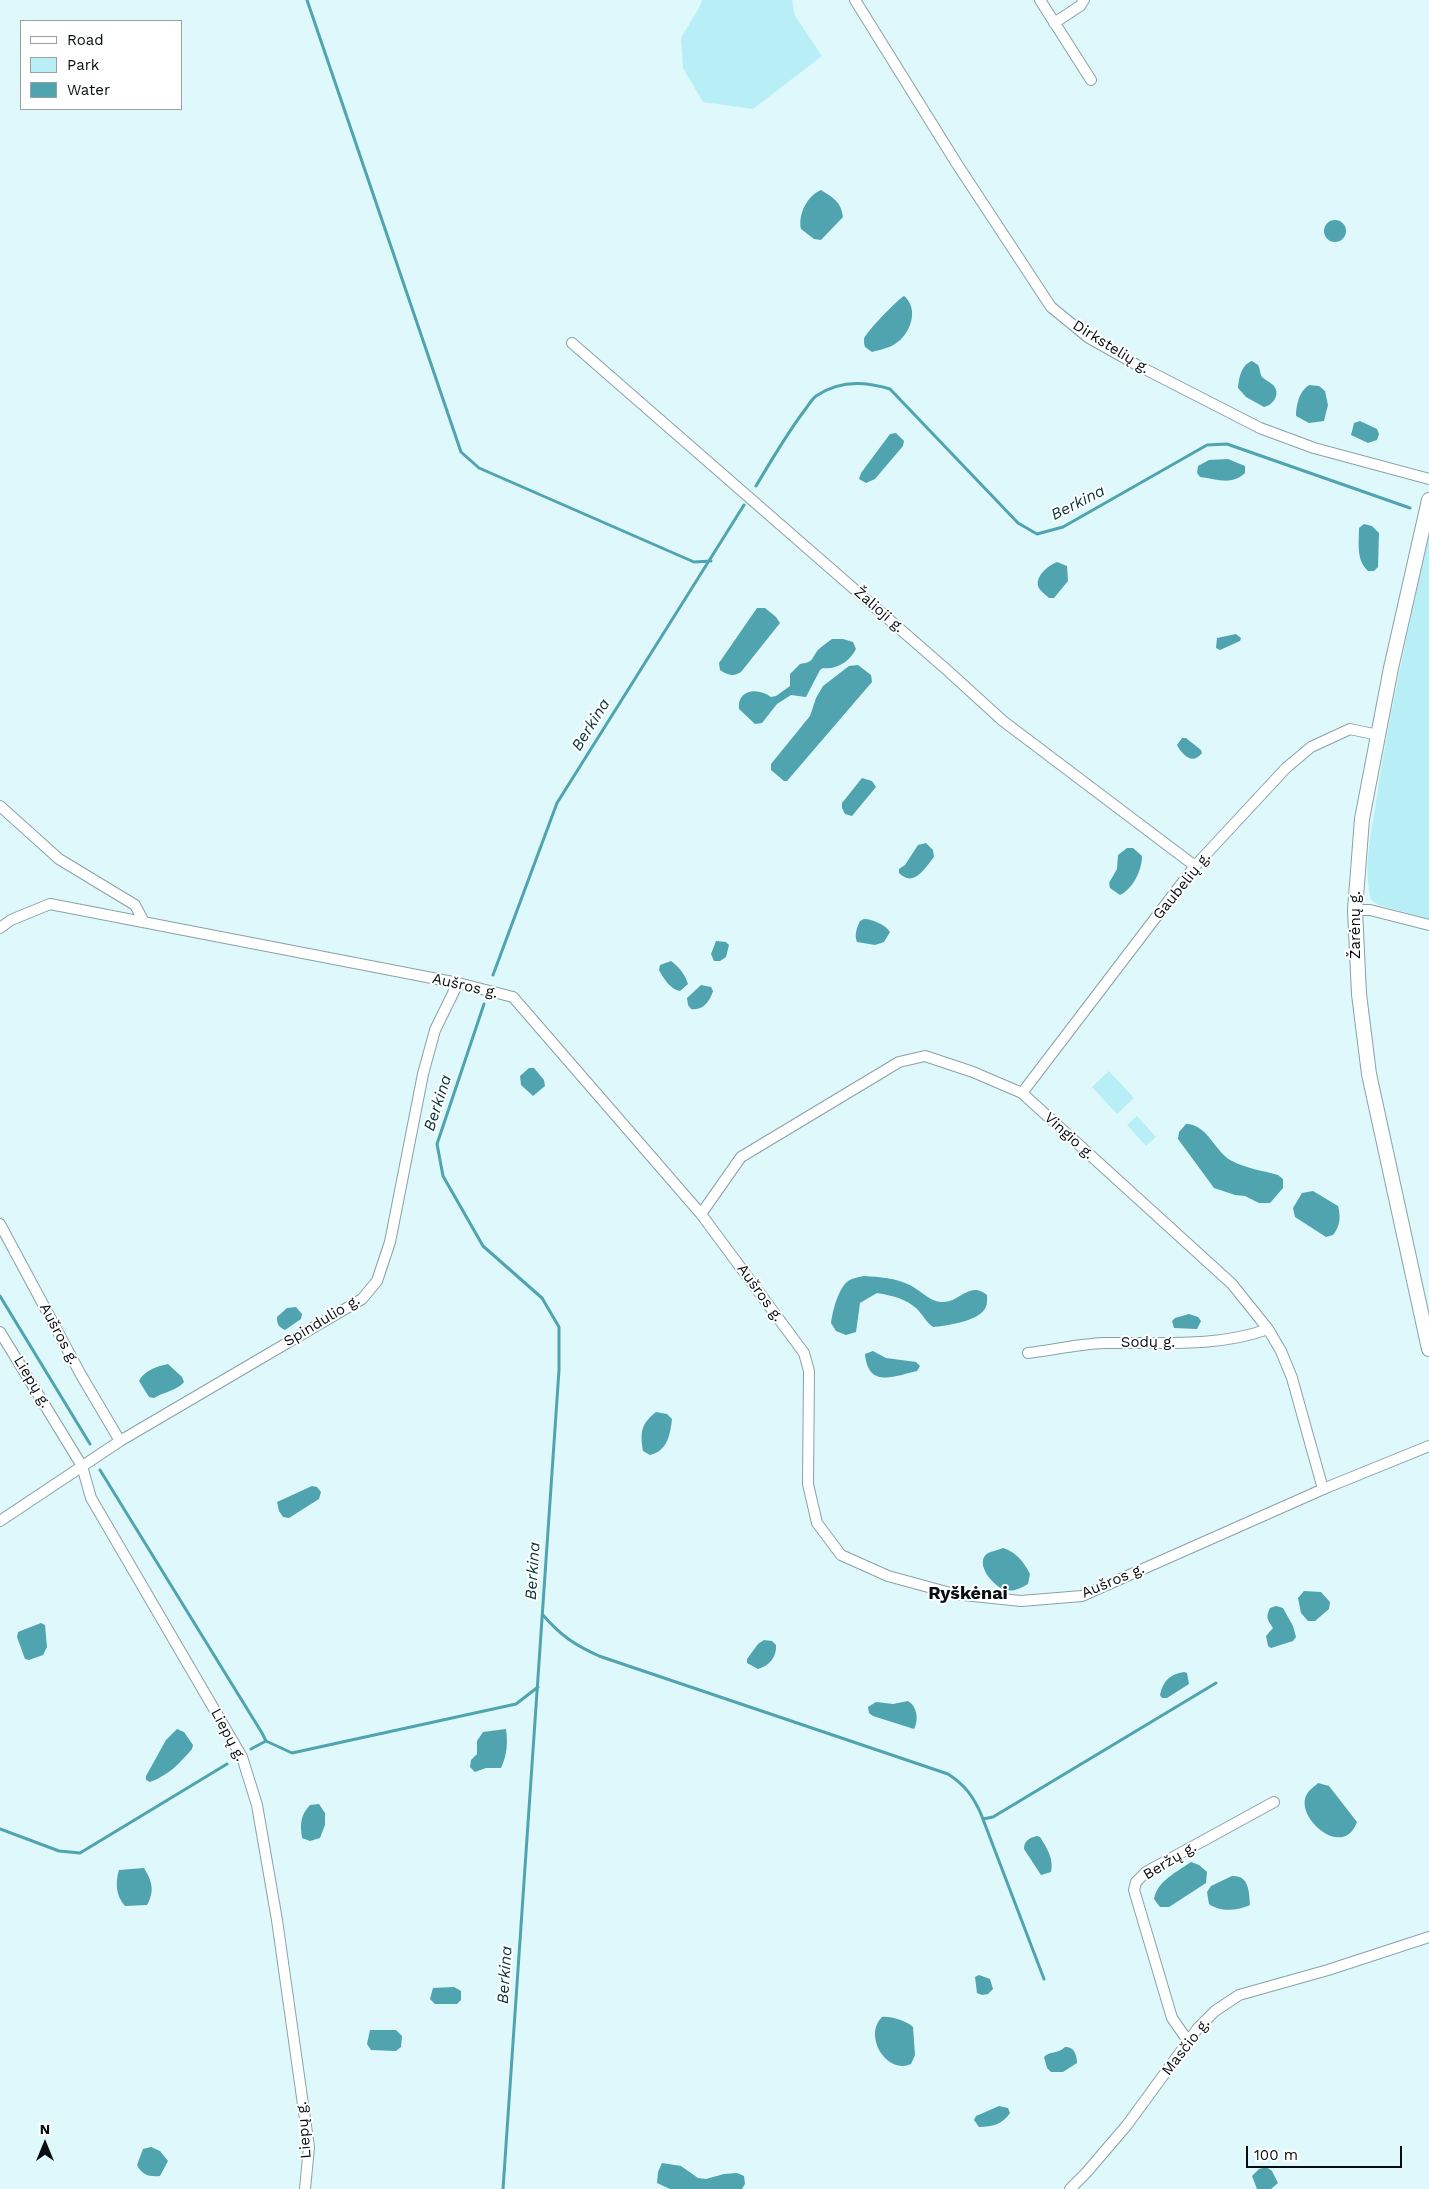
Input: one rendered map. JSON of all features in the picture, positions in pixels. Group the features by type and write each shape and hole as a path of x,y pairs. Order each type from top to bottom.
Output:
{"main road":[{"name":"Žarėnų g.","path":"1429,500 1391,668 1362,819 1355,910 1359,994 1370,1074 1429,1349"}],"street":[{"name":"Dirkstelių g.","path":"854,0 957,164 1051,308 1089,338 1136,365 1260,428 1314,448 1429,479"},
{"path":"1040,0 1090,80"},
{"path":"1054,23 1080,6 1084,0"},
{"name":"Žalioji g.","path":"572,343 947,670 1002,721 1195,866"},
{"name":"Gaubelių g.","path":"1022,1093 1195,866 1286,768 1311,747 1350,729 1378,735"},
{"path":"0,806 59,859 135,905 144,922"},
{"name":"Aušros g.","path":"0,928 11,920 50,904 458,983 513,997 701,1214 804,1354 809,1371 808,1484 817,1523 841,1555 888,1576 954,1594 1021,1601 1082,1596 1323,1489 1429,1446"},
{"path":"1355,910 1370,910 1429,925"},
{"name":"Spindulio g.","path":"0,1522 120,1441 362,1299 378,1281 390,1242 423,1074 436,1030 458,983"},
{"name":"Vingio g.","path":"701,1214 742,1156 899,1062 925,1056 973,1072 1022,1093 1232,1284 1268,1329 1281,1351 1292,1378 1323,1489"},
{"name":"Aušros g.","path":"0,1224 81,1376 120,1441"},
{"name":"Sodų g.","path":"1028,1354 1101,1343 1193,1343 1255,1333 1268,1329"},
{"name":"Liepų g.","path":"0,1332 82,1466 91,1498 242,1757 254,1797 277,1920 309,2147 305,2189"},
{"name":"Beržų g.","path":"1188,2041 1172,2018 1134,1890 1136,1882 1146,1872 1274,1802"},
{"name":"Masčio g.","path":"1070,2189 1127,2125 1188,2041 1214,2011 1239,1995 1328,1970 1429,1937"}],"green space":[{"path":"702,0 792,0 795,16 822,56 753,109 703,102 683,68 681,38"},
{"path":"1429,533 1429,919 1379,905 1371,900 1368,863 1370,839 1387,734"},
{"path":"1109,1071 1134,1098 1117,1114 1092,1087"},
{"path":"1137,1116 1156,1137 1146,1146 1127,1125"}],"water":[{"path":"821,190 838,204 843,217 821,240 814,239 801,229 800,223 802,212 808,201"},
{"path":"1331,220 1339,220 1346,227 1346,235 1339,242 1331,242 1324,235 1324,227"},
{"path":"904,296 909,301 912,315 905,335 895,344 872,352 865,347 864,339 882,316"},
{"path":"1252,361 1258,365 1262,377 1275,388 1275,398 1268,406 1264,407 1246,397 1238,388 1243,369"},
{"path":"1309,385 1319,386 1325,391 1328,405 1324,421 1309,423 1296,416 1300,395"},
{"path":"1360,421 1377,429 1379,434 1377,440 1368,443 1351,435 1354,423"},
{"path":"896,433 904,441 903,446 875,479 866,483 859,479 861,473 890,434"},
{"path":"1228,459 1245,466 1245,473 1240,477 1224,481 1200,477 1197,473 1198,466 1209,460"},
{"path":"1364,524 1372,526 1379,533 1378,567 1374,571 1368,571 1364,567 1360,557 1359,528"},
{"path":"1057,562 1067,566 1068,581 1054,598 1049,598 1040,589 1038,582 1041,574 1050,565"},
{"path":"757,608 765,608 780,623 741,672 733,675 725,673 720,670 719,663"},
{"path":"1236,634 1241,638 1240,641 1220,650 1216,648 1217,638"},
{"path":"832,639 843,639 853,642 856,649 842,664 820,670 806,697 791,695 777,704 762,723 755,724 739,709 741,697 749,692 760,692 771,697 776,696 790,686 790,674 800,664 810,661 818,650"},
{"path":"858,665 871,675 872,682 787,781 784,781 771,770 771,764 810,716 816,698 823,686 849,666"},
{"path":"1182,738 1186,738 1201,750 1202,753 1199,757 1192,759 1182,753 1177,745"},
{"path":"862,778 872,781 876,787 852,816 845,814 842,803"},
{"path":"926,843 933,850 934,857 919,875 910,878 904,877 899,873 899,869 905,865 918,845"},
{"path":"1127,848 1133,848 1142,856 1142,861 1133,884 1120,895 1110,888 1109,883 1117,869 1118,855"},
{"path":"864,919 871,920 888,929 890,932 884,942 875,945 857,942 857,929 860,921"},
{"path":"716,941 726,942 729,945 726,957 720,961 714,961 711,954"},
{"path":"671,961 681,971 688,984 680,991 670,986 659,970 660,965"},
{"path":"701,985 711,987 712,995 702,1007 691,1009 687,998"},
{"path":"529,1068 534,1068 544,1080 545,1086 533,1096 521,1085 520,1076"},
{"path":"1186,1124 1194,1125 1200,1129 1232,1161 1278,1175 1283,1179 1283,1188 1270,1203 1259,1203 1245,1196 1235,1195 1214,1188 1178,1139 1179,1132"},
{"path":"1313,1191 1338,1206 1339,1222 1333,1235 1326,1237 1295,1217 1293,1208 1302,1193"},
{"path":"864,1276 899,1281 914,1287 932,1300 941,1302 953,1300 969,1291 981,1291 987,1295 987,1304 980,1314 968,1320 933,1327 908,1302 894,1296 877,1293 860,1303 856,1332 846,1335 836,1331 831,1323 841,1289 848,1281"},
{"path":"296,1307 302,1314 301,1319 285,1330 281,1328 278,1325 277,1317 287,1308"},
{"path":"1189,1314 1198,1317 1201,1321 1197,1329 1174,1328 1172,1321 1175,1318"},
{"path":"873,1351 886,1358 916,1362 920,1366 917,1371 892,1377 884,1378 877,1376 871,1372 867,1365 865,1354"},
{"path":"168,1364 182,1377 184,1382 175,1389 154,1398 149,1397 139,1381 141,1377 151,1370"},
{"path":"656,1412 667,1414 672,1419 667,1442 660,1450 650,1455 643,1451 642,1433 647,1420"},
{"path":"312,1486 317,1487 321,1492 319,1499 289,1518 283,1517 277,1502"},
{"path":"1003,1548 1016,1555 1025,1565 1030,1574 1028,1584 1014,1590 1005,1590 991,1580 984,1568 984,1557 988,1553"},
{"path":"1304,1591 1321,1592 1330,1602 1329,1609 1315,1621 1308,1621 1301,1613 1298,1598"},
{"path":"1276,1606 1283,1608 1293,1626 1296,1637 1293,1641 1271,1648 1268,1646 1266,1636 1273,1628 1267,1617 1270,1608"},
{"path":"41,1623 45,1625 47,1647 43,1655 29,1660 25,1659 17,1637 18,1632"},
{"path":"764,1640 772,1641 776,1645 776,1649 774,1657 769,1663 758,1669 747,1663 747,1659 758,1644"},
{"path":"1184,1672 1187,1673 1189,1684 1167,1698 1162,1698 1160,1695 1165,1682 1171,1676"},
{"path":"908,1701 913,1706 916,1714 914,1729 869,1713 868,1707 876,1702 893,1704"},
{"path":"177,1729 184,1732 193,1745 192,1749 168,1772 150,1782 146,1780 146,1776 166,1740"},
{"path":"506,1729 507,1749 501,1768 486,1768 475,1772 470,1767 471,1760 477,1754 477,1741 483,1732"},
{"path":"1318,1783 1329,1786 1357,1822 1350,1833 1341,1837 1331,1836 1313,1823 1307,1813 1305,1803 1307,1794"},
{"path":"319,1804 325,1813 325,1825 320,1838 310,1841 302,1838 302,1820 304,1813 310,1805"},
{"path":"1037,1836 1040,1837 1045,1845 1052,1863 1051,1872 1041,1875 1024,1849 1026,1841"},
{"path":"1191,1862 1199,1865 1207,1872 1206,1883 1169,1907 1160,1907 1154,1899 1159,1887 1168,1877"},
{"path":"144,1868 152,1886 147,1905 125,1906 117,1889 119,1870"},
{"path":"1232,1876 1238,1876 1245,1881 1250,1905 1229,1910 1213,1907 1209,1904 1207,1892 1211,1886"},
{"path":"979,1975 990,1979 993,1989 988,1994 982,1995 977,1993 975,1977"},
{"path":"454,1987 461,1991 461,2000 457,2004 435,2004 430,1999 433,1988"},
{"path":"882,2017 898,2019 913,2027 915,2055 911,2064 902,2066 893,2064 880,2051 876,2043 875,2033"},
{"path":"370,2030 396,2030 402,2036 401,2047 396,2051 371,2050 367,2044"},
{"path":"1065,2047 1071,2048 1074,2052 1077,2063 1063,2072 1051,2072 1047,2068 1044,2057"},
{"path":"999,2106 1008,2108 1010,2113 1007,2117 997,2124 979,2127 974,2120 976,2116"},
{"path":"151,2147 160,2151 168,2161 160,2176 146,2175 137,2165 143,2149"},
{"path":"662,2163 681,2166 698,2178 706,2179 737,2173 744,2176 745,2184 742,2189 670,2189 657,2183 658,2172"},
{"path":"1266,2167 1272,2171 1278,2183 1271,2189 1257,2189 1252,2176 1259,2169"}],"waterway":[{"path":"307,0 461,452 479,468 694,562 711,561"},
{"name":"Berkina","path":"756,486 791,429 814,398 834,387 862,383 890,389 1018,523 1037,534 1063,527 1207,445 1227,444 1410,508"},
{"name":"Berkina","path":"493,975 557,803 744,505"},
{"name":"Berkina","path":"484,1004 437,1144 443,1176 483,1246 542,1298 559,1327 559,1370 503,2189"},
{"path":"0,1296 90,1444"},
{"path":"100,1470 266,1741 292,1753 516,1704 538,1687"},
{"path":"543,1615 569,1639 599,1656 948,1774 954,1778 968,1791 981,1814 1044,1979"},
{"path":"983,1819 993,1817 1216,1683"},
{"path":"251,1749 266,1741"},
{"path":"0,1829 59,1851 80,1853 227,1764"}],"district":[{"name":"Ryškėnai","path":"968,1594"}]}
